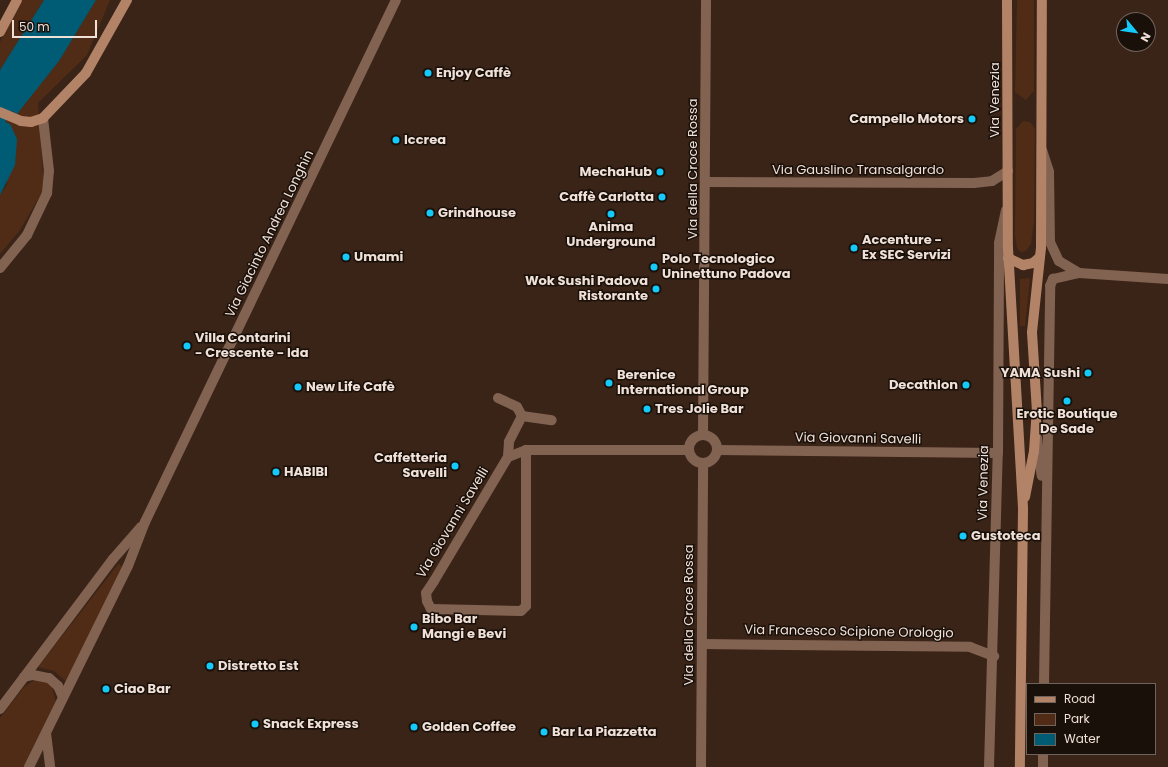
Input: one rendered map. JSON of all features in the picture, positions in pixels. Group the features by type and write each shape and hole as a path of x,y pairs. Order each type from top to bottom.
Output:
{"main road":[{"path":"0,32 17,0"},
{"path":"0,112 16,120 31,122 43,118 86,73 127,0"},
{"name":"Via Venezia","path":"1008,0 1008,258 1022,509 1020,767"},
{"name":"Via Venezia","path":"1022,509 1036,434 1036,390 1032,332 1040,257 1042,0"},
{"path":"1008,258 1023,265 1033,263 1040,257"}],"street":[{"name":"Via Giacinto Andrea Longhin","path":"28,767 135,551 145,522 396,0"},
{"name":"Via della Croce Rossa","path":"703,435 706,0"},
{"path":"0,268 27,234 47,193 49,171 43,118"},
{"name":"Via Venezia","path":"1042,150 1049,172 1050,242 1059,261 1082,273"},
{"name":"Via Gauslino Transalgardo","path":"705,182 974,183 992,181 1008,171"},
{"name":"Via Venezia","path":"989,767 994,656 998,454 999,243 1008,200"},
{"path":"1038,283 1082,273 1168,279"},
{"name":"Via Venezia","path":"1044,683 1050,286 1053,279"},
{"path":"498,398 517,407 522,416"},
{"path":"522,416 509,442 508,457 526,450 689,450"},
{"path":"522,416 552,420"},
{"name":"Via Venezia","path":"1036,434 1042,478 1048,493"},
{"path":"703,435 714,439 717,450 711,461 703,463 693,459 689,450 692,440 703,435"},
{"name":"Via Giovanni Savelli","path":"508,457 426,593 426,601 431,609 521,611 526,606 526,450"},
{"name":"Via Giovanni Savelli","path":"717,450 998,454"},
{"name":"Via della Croce Rossa","path":"701,767 703,463"},
{"name":"Via Giacinto Andrea Longhin","path":"0,709 113,559 145,522"},
{"name":"Via Francesco Scipione Orologio","path":"702,644 970,647 994,656"},
{"path":"24,676 33,675 49,678 58,686 63,698"},
{"path":"46,732 50,767"},
{"path":"1043,755 1043,767"}],"green space":[{"path":"22,0 44,0 0,70 0,42"},
{"path":"96,0 110,0 87,55 38,103 44,189 20,230 0,254 0,195 7,185 5,122 12,111 17,113 59,61"},
{"path":"1017,0 1034,0 1034,91 1026,100 1015,92"},
{"path":"1023,121 1030,122 1035,129 1034,221 1031,244 1026,251 1021,252 1017,248 1015,235 1016,129"},
{"path":"1030,278 1025,326 1020,326 1020,279"},
{"path":"119,563 122,568 67,682 54,671 38,667"},
{"path":"33,681 44,681 52,687 56,702 25,767 0,767 0,718 24,687"}],"water":[{"path":"44,0 96,0 59,61 17,114 12,111 5,122 10,124 17,139 15,165 0,195 0,70"}],"place":[{"name":"Enjoy Caffè","path":"428,73"},
{"name":"Campello Motors","path":"972,119"},
{"name":"Iccrea","path":"396,140"},
{"name":"MechaHub","path":"660,172"},
{"name":"Caffè Carlotta","path":"662,197"},
{"name":"Grindhouse","path":"430,213"},
{"name":"Anima Underground","path":"611,214"},
{"name":"Accenture - Ex SEC Servizi","path":"854,248"},
{"name":"Umami","path":"346,257"},
{"name":"Polo Tecnologico Uninettuno Padova","path":"654,267"},
{"name":"Wok Sushi Padova Ristorante","path":"656,289"},
{"name":"Villa Contarini - Crescente - Ida","path":"187,346"},
{"name":"YAMA Sushi","path":"1088,373"},
{"name":"Berenice International Group","path":"609,383"},
{"name":"Decathlon","path":"966,385"},
{"name":"New Life Cafè","path":"298,387"},
{"name":"Erotic Boutique De Sade","path":"1067,401"},
{"name":"Tres Jolie Bar","path":"647,409"},
{"name":"Caffetteria Savelli","path":"455,466"},
{"name":"HABIBI","path":"276,472"},
{"name":"Gustoteca","path":"963,536"},
{"name":"Bibo Bar Mangi e Bevi","path":"414,627"},
{"name":"Distretto Est","path":"210,666"},
{"name":"Ciao Bar","path":"106,689"},
{"name":"Snack Express","path":"255,724"},
{"name":"Golden Coffee","path":"414,727"},
{"name":"Bar La Piazzetta","path":"544,732"}]}
